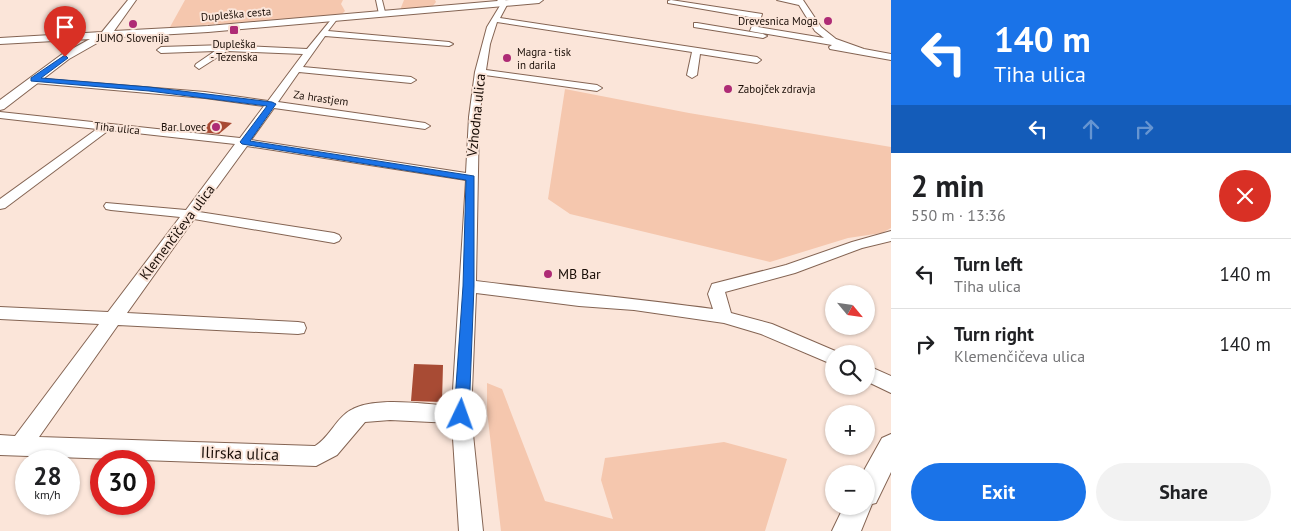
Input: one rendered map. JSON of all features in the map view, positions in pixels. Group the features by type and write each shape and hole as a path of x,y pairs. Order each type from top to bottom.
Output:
{"street":[{"path":"0,106 65,57 111,30 132,0"},
{"path":"379,0 383,14"},
{"name":"Dupleška cesta","path":"0,41 102,36 540,0"},
{"path":"780,0 800,2 819,30 844,44 858,50 889,57"},
{"name":"Vzhodna ulica","path":"471,531 461,415 474,117 487,39 502,2"},
{"path":"670,2 759,16 753,28 844,44"},
{"name":"Klemenčičeva ulica","path":"20,446 245,142 334,18"},
{"path":"496,20 757,60"},
{"path":"698,25 858,50"},
{"path":"322,33 449,44"},
{"path":"198,66 225,48"},
{"path":"161,50 225,48 308,52"},
{"path":"692,75 696,51"},
{"path":"296,69 411,80"},
{"path":"480,72 597,88"},
{"name":"Za hrastjem","path":"34,80 149,89 272,104 424,126"},
{"name":"Tiha ulica","path":"0,115 245,142 471,178"},
{"path":"0,205 107,126"},
{"path":"111,206 190,214 334,238"},
{"path":"724,317 716,294 718,288 790,269 856,245 891,236"},
{"path":"468,286 579,300 634,304 724,317 766,329 825,354"},
{"path":"0,313 298,328"},
{"path":"875,377 891,385"},
{"name":"Ilirska ulica","path":"0,445 316,456 329,451 358,415 373,411 461,415"},
{"path":"875,476 891,446"},
{"path":"846,531 854,515"}],"shaded area":[{"path":"185,0 343,0 341,4 345,11 341,15 332,17 170,27"},
{"path":"404,0 435,0 436,2 432,7 400,10"},
{"path":"565,89 689,113 891,147 891,228 882,233 848,238 770,262 570,214 548,199"},
{"path":"487,383 502,389 545,501 613,519 601,480 605,458 724,442 787,459 765,531 501,531 487,411"}],"building":[{"name":"Bar Lovec","path":"212,120 232,123 219,134 199,132"},
{"path":"414,364 443,365 442,402 411,401"}],"place":[{"name":"Drevesnica Moga","path":"828,21"},
{"name":"JUMO Slovenija","path":"133,24"},
{"name":"Dupleška - Tezenska","path":"234,30"},
{"name":"Magra - tisk in darila","path":"507,58"},
{"name":"Zabojček zdravja","path":"728,89"},
{"name":"Bar Lovec","path":"216,127"},
{"name":"MB Bar","path":"548,274"}],"route":[{"path":"65,57 34,80 149,89 272,104 245,142 471,178 468,286 461,415"}]}
